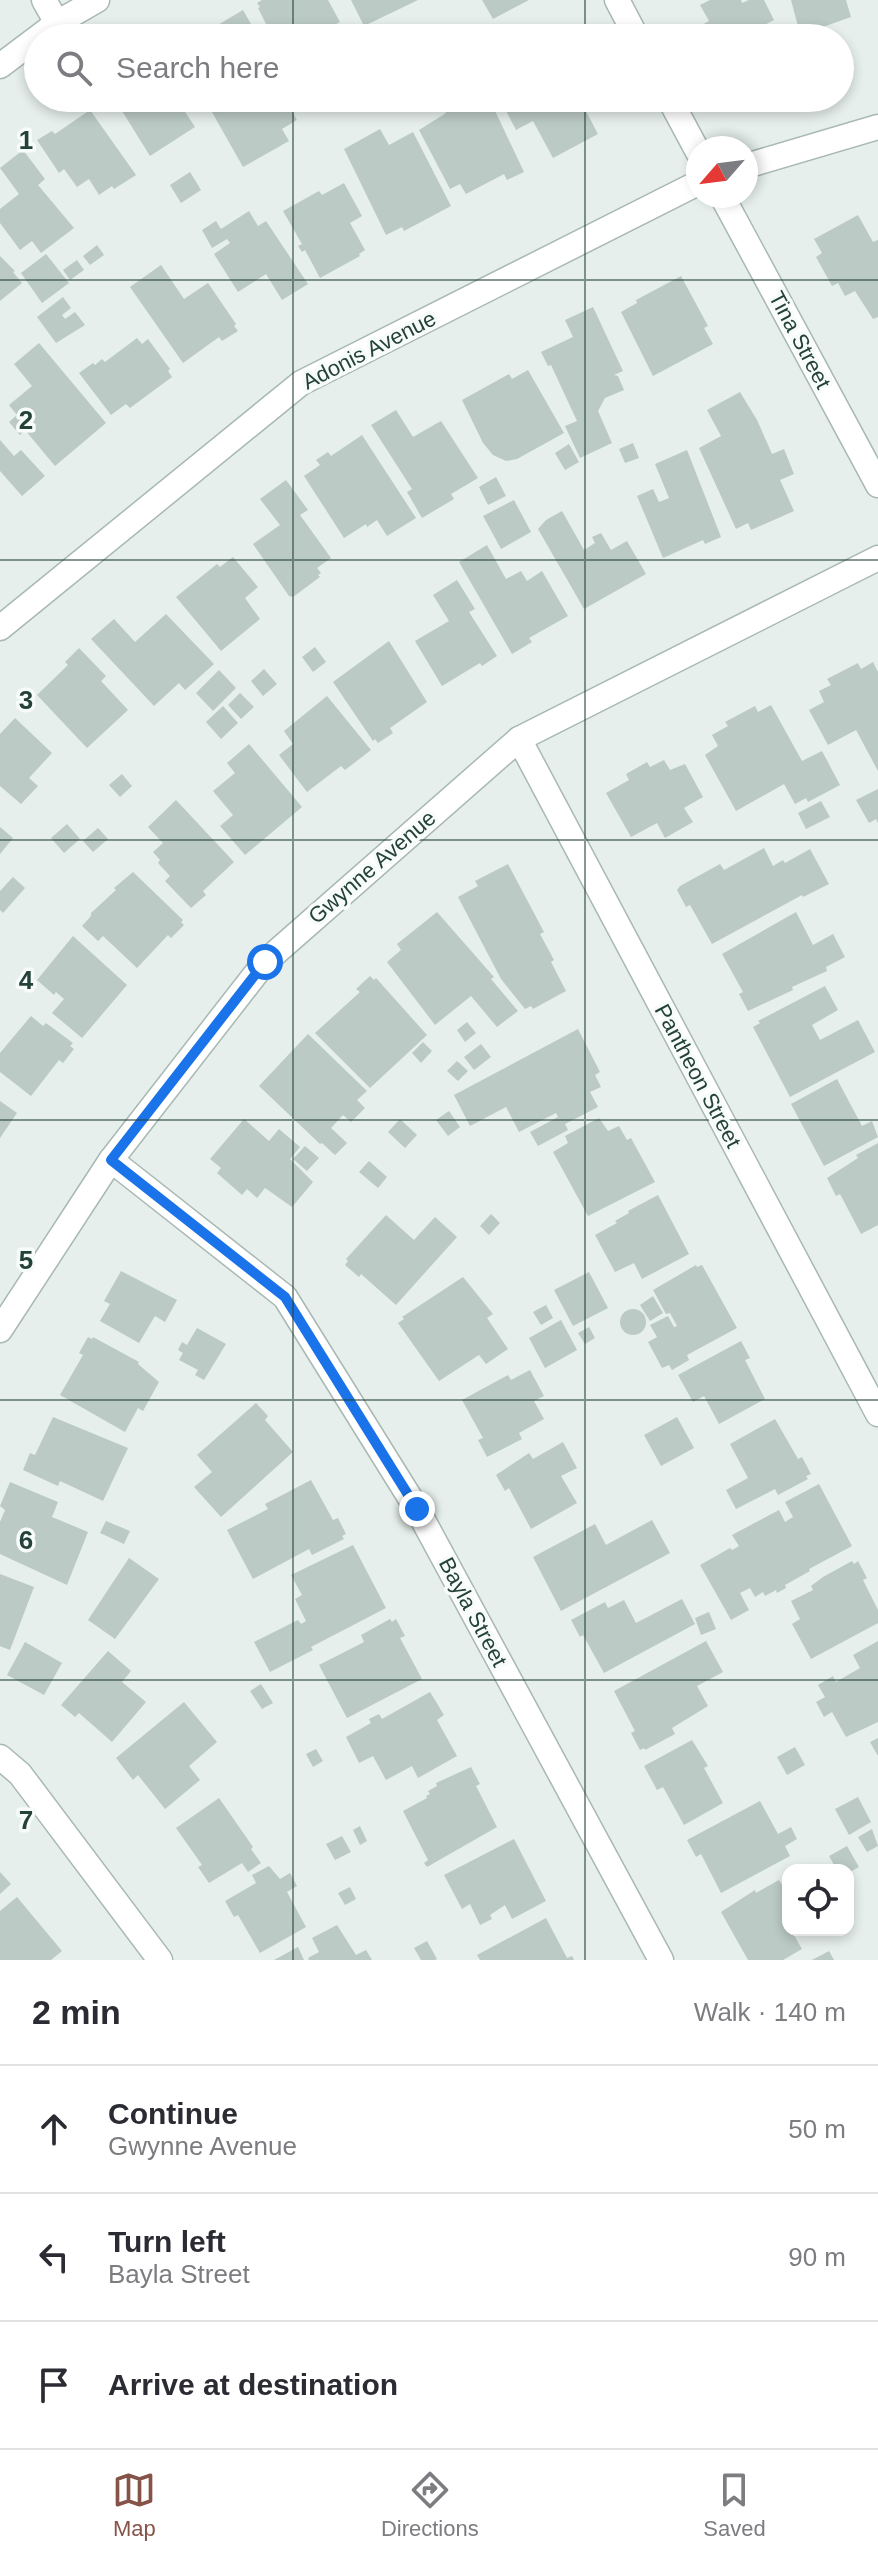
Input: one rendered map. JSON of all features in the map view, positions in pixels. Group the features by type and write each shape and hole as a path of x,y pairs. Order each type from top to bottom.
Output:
{"street":[{"path":"44,0 57,23 97,0"},
{"path":"617,0 630,24"},
{"path":"0,66 24,48"},
{"path":"677,112 689,136"},
{"path":"758,162 878,127"},
{"name":"Adonis Avenue","path":"0,628 301,383 686,189"},
{"name":"Tina Street","path":"728,208 878,485"},
{"name":"Gwynne Avenue","path":"0,1330 111,1160 265,962 519,739 878,558"},
{"name":"Pantheon Street","path":"519,739 878,1414"},
{"name":"Bayla Street","path":"111,1160 285,1297 417,1509 661,1960"},
{"path":"0,1757 20,1774 160,1960"}],"building":[{"path":"262,0 328,0 340,22 266,24 257,3"},
{"path":"351,0 418,0 368,24 363,24"},
{"path":"482,0 529,0 493,19"},
{"path":"710,0 741,0 742,3 764,0 774,20 766,24 704,24 709,21 700,5"},
{"path":"791,0 846,0 851,17 831,24 797,24"},
{"path":"243,10 251,24 219,24"},
{"path":"91,112 136,175 99,195 89,179 77,187 64,169 59,173 37,140 52,131 55,134"},
{"path":"123,112 185,112 195,127 150,156"},
{"path":"212,112 292,112 297,120 282,129 289,141 243,167"},
{"path":"496,112 524,172 507,180 504,174 466,194 460,184 450,189 419,130 446,113"},
{"path":"507,112 586,112 598,134 553,158 533,121 516,130"},
{"path":"380,129 389,145 413,132 451,206 404,231 402,227 386,235 344,149"},
{"path":"23,150 45,179 38,185 74,228 41,253 32,241 20,250 0,223 0,209 19,194 0,168"},
{"path":"190,172 201,190 181,203 170,185"},
{"path":"344,183 362,216 350,223 365,250 360,256 320,278 305,250 302,252 298,246 302,244 283,211 319,191 322,195"},
{"path":"249,211 258,226 266,221 308,284 282,300 266,274 238,292 214,254 230,243 227,239 212,248 202,230 216,221 221,229"},
{"path":"858,215 873,242 878,240 878,317 873,319 855,291 845,296 838,283 832,286 816,257 822,253 814,239"},
{"path":"97,245 104,255 90,265 83,256"},
{"path":"46,254 69,283 42,303 21,273"},
{"path":"0,256 22,283 0,301"},
{"path":"77,260 84,270 70,280 63,270"},
{"path":"161,265 184,299 208,283 238,331 222,341 219,337 183,363 130,287"},
{"path":"681,276 708,326 704,328 713,344 653,376 621,312 637,303 636,300"},
{"path":"63,297 71,308 62,315 65,319 75,312 85,325 56,343 37,317"},
{"path":"593,307 623,371 614,375 618,376 624,390 605,398 598,411 612,443 580,458 565,426 577,421 551,365 548,366 541,352 573,337 565,320"},
{"path":"137,338 142,344 148,339 170,369 168,371 172,377 130,408 126,404 111,415 79,373 102,359 105,362"},
{"path":"39,343 106,423 55,466 25,430 20,435 9,422 17,415 9,405 32,386 14,364"},
{"path":"528,370 564,433 517,459 506,461 493,455 483,443 462,400 509,374 512,379"},
{"path":"740,392 772,454 784,449 794,474 780,480 794,511 751,530 748,523 736,529 699,448 721,436 707,410"},
{"path":"396,410 413,437 441,421 478,478 451,494 454,499 422,518 407,492 412,489 371,425"},
{"path":"362,435 416,518 387,536 377,520 344,538 304,476 320,465 316,460 328,452 331,456"},
{"path":"0,440 14,456 21,450 45,476 22,496 0,471"},
{"path":"633,443 639,458 625,463 619,449"},
{"path":"569,444 579,462 565,470 555,453"},
{"path":"687,450 721,537 705,544 703,540 663,558 637,496 653,489 659,502 669,498 655,464"},
{"path":"496,477 506,496 488,505 479,487"},
{"path":"286,480 308,510 300,515 331,558 317,568 320,577 293,597 289,596 253,544 280,525 260,499"},
{"path":"514,500 531,532 501,549 483,516"},
{"path":"562,511 584,550 595,543 592,537 601,533 611,550 627,541 646,574 584,609 538,529"},
{"path":"487,545 506,579 521,571 527,581 542,571 568,616 529,638 532,642 512,654 459,562"},
{"path":"233,557 258,587 245,598 260,619 221,651 176,597 217,564 220,567"},
{"path":"457,580 475,609 469,612 497,656 442,686 415,641 449,621 433,595"},
{"path":"166,614 214,664 185,690 179,683 154,706 91,639 114,619 135,642"},
{"path":"389,641 427,702 390,728 393,733 378,743 375,739 373,741 333,682"},
{"path":"315,647 326,662 313,672 302,657"},
{"path":"79,648 106,676 101,681 128,710 87,748 37,695 68,665 65,662"},
{"path":"873,662 878,672 878,771 856,730 828,745 809,710 824,702 819,691 831,685 827,679 858,663 861,669"},
{"path":"264,669 277,684 263,696 251,681"},
{"path":"219,670 236,688 213,711 196,693"},
{"path":"240,693 254,707 241,719 228,705"},
{"path":"327,696 371,750 345,770 341,766 307,792 279,755 293,744 284,731"},
{"path":"771,705 802,761 822,751 840,785 808,802 806,798 795,804 784,784 736,811 705,755 718,746 712,735 728,726 725,722 755,706 758,712"},
{"path":"223,706 238,723 221,739 206,722"},
{"path":"15,718 52,753 29,778 38,786 21,804 0,786 0,734"},
{"path":"249,744 302,807 245,855 220,826 233,815 213,791 235,773 227,763"},
{"path":"664,760 670,770 685,764 703,797 684,808 693,822 665,838 657,823 631,837 606,793 629,780 626,774 647,762 650,767"},
{"path":"122,774 132,786 120,797 109,785"},
{"path":"878,789 878,823 876,819 869,823 856,800"},
{"path":"176,800 234,862 203,891 206,895 191,908 165,881 170,876 153,852 163,843 148,827"},
{"path":"821,801 830,817 806,829 798,813"},
{"path":"67,824 80,839 64,853 51,838"},
{"path":"0,827 13,838 0,854"},
{"path":"98,828 108,839 93,852 83,841"},
{"path":"764,848 773,866 810,849 829,884 802,895 712,944 690,905 686,907 677,890 720,864 724,870"},
{"path":"508,864 544,932 540,934 566,991 533,1009 531,1006 525,1009 501,979 458,897 478,886 475,881"},
{"path":"133,872 183,920 184,925 171,938 168,935 137,968 103,936 98,941 82,926 116,890 114,888"},
{"path":"13,877 25,888 3,913 0,910 0,891"},
{"path":"437,912 494,977 491,979 518,1011 497,1027 471,996 435,1025 387,962 401,950 397,944"},
{"path":"796,912 813,945 833,934 845,957 826,967 827,971 792,987 793,990 748,1011 739,994 743,992 722,954"},
{"path":"73,936 127,985 82,1038 52,1013 64,999 56,992 54,995 37,980"},
{"path":"370,976 374,980 376,978 427,1035 370,1088 315,1033 360,992 356,989"},
{"path":"825,986 838,1010 812,1025 820,1040 858,1020 875,1052 790,1097 753,1027 760,1023 758,1021"},
{"path":"31,1016 73,1043 70,1046 74,1049 63,1063 59,1060 31,1096 0,1072 0,1053"},
{"path":"467,1022 476,1033 465,1042 457,1030"},
{"path":"578,1029 600,1072 595,1075 601,1087 590,1092 598,1107 565,1124 568,1130 538,1146 530,1132 558,1117 556,1113 519,1132 506,1107 470,1126 454,1095"},
{"path":"308,1034 367,1091 357,1100 365,1108 351,1122 343,1115 331,1128 347,1143 335,1155 259,1086"},
{"path":"423,1042 432,1051 421,1063 412,1053"},
{"path":"481,1044 491,1057 474,1070 464,1057"},
{"path":"457,1061 468,1071 458,1081 447,1071"},
{"path":"837,1079 862,1126 872,1121 878,1137 824,1166 791,1104"},
{"path":"0,1101 17,1113 0,1138"},
{"path":"449,1111 460,1127 448,1136 436,1120"},
{"path":"599,1118 608,1131 619,1126 627,1140 631,1138 655,1182 588,1216 553,1152 568,1143 565,1136"},
{"path":"244,1119 269,1141 279,1129 300,1147 290,1159 313,1182 292,1207 265,1188 257,1198 247,1189 242,1195 217,1173 221,1168 210,1159"},
{"path":"400,1119 417,1135 405,1148 388,1132"},
{"path":"878,1143 878,1225 861,1234 840,1194 836,1196 827,1178 858,1158 856,1155"},
{"path":"305,1146 319,1158 307,1171 293,1159"},
{"path":"369,1161 387,1177 378,1188 359,1172"},
{"path":"658,1195 689,1254 642,1279 634,1263 615,1272 595,1235 617,1223 615,1221 628,1211"},
{"path":"491,1214 500,1223 489,1235 480,1226"},
{"path":"386,1215 414,1240 435,1217 457,1237 396,1305 361,1274 359,1277 345,1265 346,1259"},
{"path":"696,1265 702,1265 737,1328 687,1355 689,1360 672,1370 669,1365 662,1368 648,1342 657,1337 650,1325 668,1316 674,1327 677,1326 670,1313 666,1314 653,1290"},
{"path":"121,1271 177,1300 165,1322 155,1316 139,1343 100,1321 110,1304 104,1301"},
{"path":"589,1272 608,1308 573,1326 554,1290"},
{"path":"463,1277 493,1314 487,1318 508,1349 486,1364 479,1355 439,1381 398,1323 404,1319 402,1317"},
{"path":"653,1296 663,1313 650,1321 640,1305"},
{"path":"546,1305 553,1318 541,1325 533,1312"},
{"path":"633,1309 642,1313 646,1322 642,1331 633,1335 624,1331 620,1322 624,1313"},
{"path":"561,1320 577,1350 545,1368 529,1338"},
{"path":"589,1327 595,1338 585,1344 578,1333"},
{"path":"197,1328 226,1344 204,1380 195,1375 198,1370 179,1360 183,1353 178,1350 182,1342 187,1345"},
{"path":"88,1337 139,1362 159,1382 143,1411 138,1408 125,1432 60,1395 83,1355 79,1353"},
{"path":"741,1341 750,1358 745,1360 765,1399 719,1424 704,1396 693,1402 678,1375"},
{"path":"530,1370 544,1396 534,1401 544,1419 519,1433 522,1439 487,1457 478,1440 483,1438 462,1400 508,1375 511,1380"},
{"path":"256,1403 268,1416 265,1420 293,1452 221,1517 194,1487 212,1472 197,1455"},
{"path":"53,1417 128,1448 103,1501 60,1481 58,1486 23,1470 30,1453 35,1455"},
{"path":"677,1417 694,1448 661,1466 644,1435"},
{"path":"775,1419 798,1459 802,1457 811,1474 806,1476 808,1479 778,1495 775,1489 736,1509 726,1490 748,1478 730,1444"},
{"path":"563,1442 577,1468 561,1476 577,1503 531,1529 509,1488 505,1491 496,1475 529,1453 533,1459"},
{"path":"311,1480 333,1520 338,1518 346,1534 342,1536 344,1539 312,1555 309,1549 253,1579 227,1530 268,1509 265,1504"},
{"path":"10,1482 58,1502 52,1517 88,1532 67,1585 0,1554 0,1522 5,1510 0,1506"},
{"path":"819,1484 852,1546 809,1569 777,1593 776,1590 765,1596 763,1592 755,1597 750,1588 740,1593 749,1610 731,1620 700,1565 739,1546 732,1535 779,1510 785,1522 793,1517 785,1502"},
{"path":"652,1520 670,1553 561,1611 533,1557 595,1524 606,1545"},
{"path":"106,1521 130,1531 124,1544 100,1533"},
{"path":"353,1545 386,1608 270,1672 254,1642 298,1620 301,1624 306,1621 295,1599 302,1595 291,1575"},
{"path":"129,1558 159,1579 115,1639 88,1620"},
{"path":"852,1561 854,1564 858,1561 867,1578 863,1580 878,1610 878,1623 811,1659 792,1624 800,1619 791,1601 813,1590 811,1586 823,1577"},
{"path":"0,1574 34,1587 10,1650 0,1646"},
{"path":"682,1599 695,1624 604,1673 571,1620 605,1602 608,1608 624,1600 636,1623"},
{"path":"709,1612 716,1629 701,1635 695,1618"},
{"path":"390,1619 392,1622 396,1619 405,1636 400,1638 422,1679 347,1718 319,1665 364,1642 361,1635"},
{"path":"706,1641 723,1672 697,1686 708,1706 672,1728 675,1734 640,1750 631,1733 635,1731 614,1691"},
{"path":"878,1641 878,1722 846,1737 832,1712 824,1717 816,1702 825,1697 818,1685 833,1676 836,1682 860,1668 853,1655"},
{"path":"25,1642 62,1663 44,1695 7,1675"},
{"path":"108,1651 131,1671 122,1682 146,1702 112,1742 79,1713 75,1717 61,1705"},
{"path":"261,1684 273,1703 262,1709 250,1691"},
{"path":"430,1692 444,1715 437,1720 457,1756 418,1778 412,1766 386,1780 373,1756 359,1763 346,1737 371,1723 369,1719 379,1714 382,1719"},
{"path":"184,1702 217,1742 189,1766 200,1780 165,1809 138,1775 133,1780 116,1758"},
{"path":"878,1738 878,1756 870,1742"},
{"path":"692,1740 708,1766 704,1768 723,1803 684,1825 663,1787 657,1790 644,1766"},
{"path":"795,1747 805,1765 787,1775 777,1757"},
{"path":"316,1749 323,1761 313,1767 306,1754"},
{"path":"471,1767 480,1784 476,1786 497,1827 427,1867 424,1863 428,1860 403,1811 427,1798 430,1794 428,1791 437,1786 436,1783"},
{"path":"858,1797 871,1822 849,1835 835,1809"},
{"path":"219,1798 261,1863 248,1872 242,1863 209,1883 198,1867 202,1865 176,1828"},
{"path":"760,1801 778,1834 791,1827 797,1839 785,1846 790,1856 721,1893 701,1854 696,1857 687,1840"},
{"path":"360,1826 367,1841 360,1845 353,1830"},
{"path":"872,1829 878,1846 867,1852 858,1837"},
{"path":"342,1836 351,1852 335,1860 326,1844"},
{"path":"514,1839 546,1901 512,1919 505,1905 490,1915 492,1919 480,1925 470,1904 462,1909 444,1875"},
{"path":"847,1846 859,1867 854,1870 854,1864 834,1864 829,1856"},
{"path":"269,1866 280,1879 290,1873 297,1886 287,1892 306,1927 260,1953 238,1915 234,1917 225,1901 256,1883 252,1875"},
{"path":"0,1872 11,1884 0,1894"},
{"path":"779,1880 782,1885 782,1936 794,1936 802,1949 783,1960 748,1960 721,1912 755,1890 756,1893"},
{"path":"350,1887 356,1899 345,1905 338,1893"},
{"path":"17,1897 62,1951 51,1960 0,1960 0,1911"},
{"path":"546,1918 567,1958 572,1956 574,1960 480,1960 477,1955"},
{"path":"337,1925 356,1955 366,1950 372,1960 309,1960 319,1952 312,1938"},
{"path":"427,1941 435,1960 421,1960 414,1948"},
{"path":"298,1947 304,1960 274,1960"},
{"path":"829,1951 834,1960 812,1960"}],"route":[{"path":"265,962 111,1160 285,1297 417,1509"}]}
